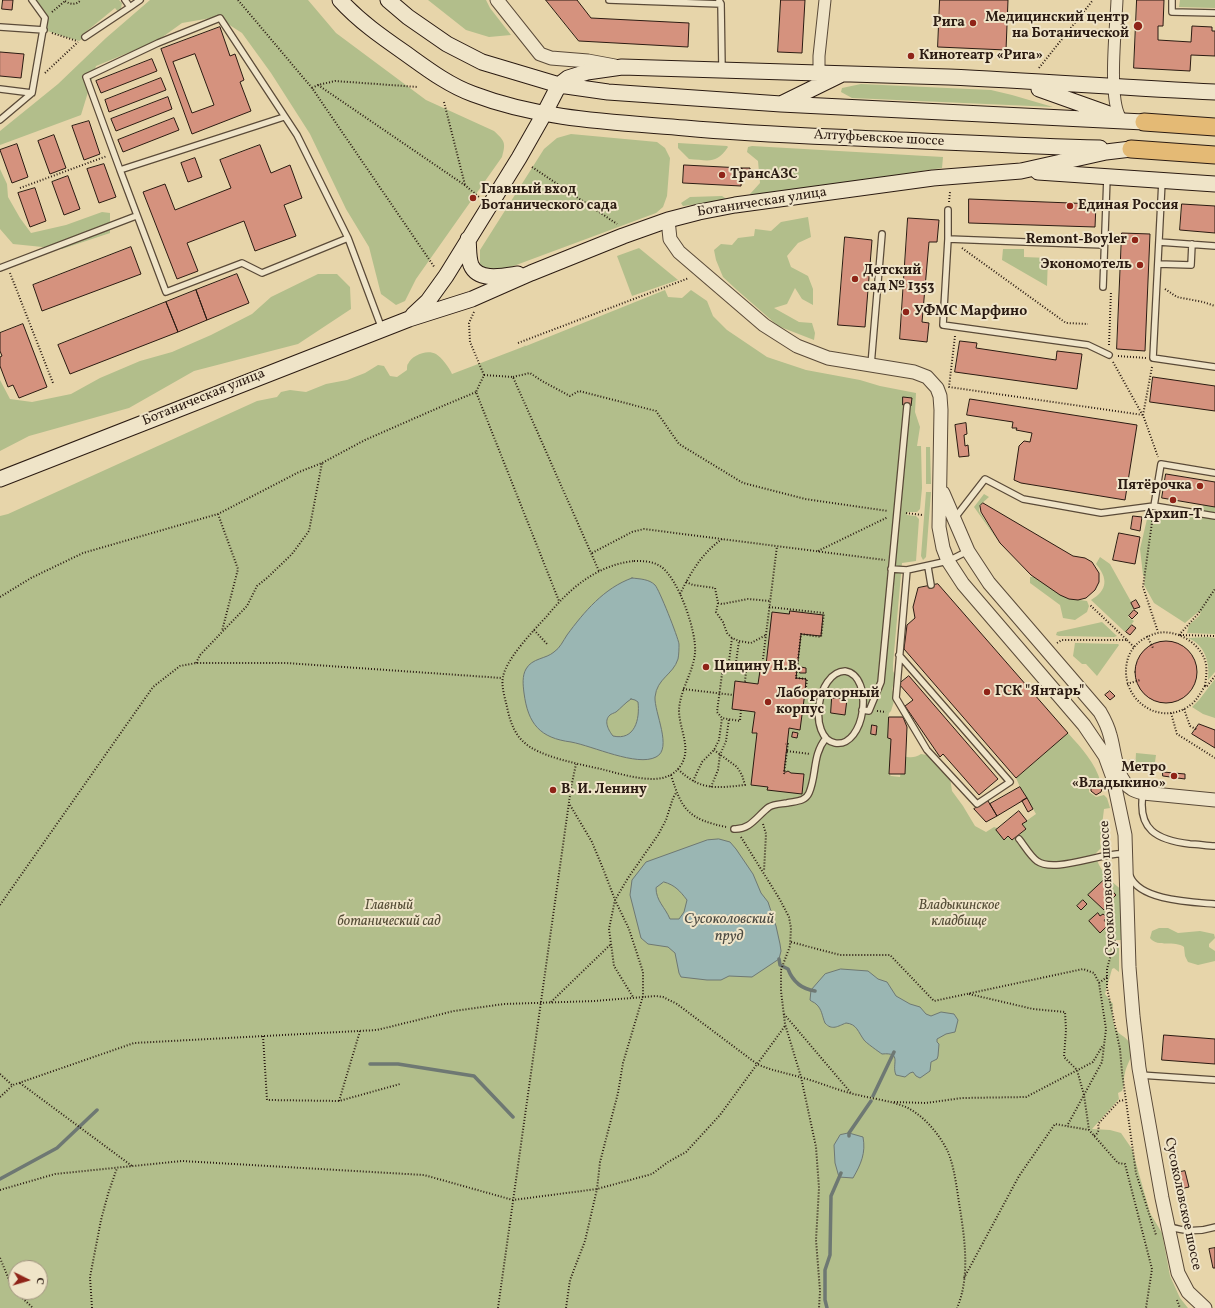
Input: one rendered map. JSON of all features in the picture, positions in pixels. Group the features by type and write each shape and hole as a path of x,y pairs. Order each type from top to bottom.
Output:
{"main road":[{"name":"Алтуфьевское шоссе","path":"340,0 351,13 440,78 470,94 508,106 544,114 601,122 740,133 1131,149 1215,155"},
{"path":"388,0 408,17 448,44 482,62 559,85 608,92 781,104 1144,122 1215,127"},
{"path":"559,85 568,78 587,72 622,67 843,73 1215,92"},
{"path":"781,104 843,73"},
{"path":"1007,81 1034,87 1120,117 1144,122"},
{"name":"Ботаническая улица","path":"409,319 428,301 446,276 519,158 559,85"},
{"path":"1006,145 1027,149 1066,161 1107,177"},
{"name":"Ботаническая улица","path":"0,479 409,319 472,299 531,273 623,236 668,220 735,205 933,178 1021,171 1106,152 1131,149"},
{"path":"1021,171 1215,184"},
{"path":"468,239 471,266 477,273 487,277 531,273"}],"street":[{"path":"497,0 540,54 551,58 588,61 622,67"},
{"path":"819,73 819,56 825,0"},
{"path":"1117,0 1114,70 1115,104 1120,117"},
{"name":"Сусоколовское шоссе","path":"668,220 670,239 679,252 774,333 797,346 828,358 914,372 928,377 937,388 940,396 941,410 941,488 939,527 943,548 948,561 963,584 1084,725 1100,748 1109,765 1113,778 1125,835 1131,995 1140,1075 1178,1273 1188,1292 1205,1308"},
{"name":"Сусоколовское шоссе","path":"941,488 968,551 989,583 1100,712 1107,726 1121,775 1126,784 1133,790 1143,792 1215,800"},
{"path":"1084,725 1090,727 1095,726 1101,717 1100,712"},
{"path":"1121,816 1125,801 1131,796 1143,792"}],"lane":[{"path":"0,120 32,93 45,18 32,0"},
{"path":"125,0 130,7"},
{"path":"85,37 140,0"},
{"path":"609,0 720,2 722,70"},
{"path":"1172,0 1172,12 1215,14"},
{"path":"348,238 262,273 242,264 166,292 136,216 86,77 158,43 220,18 297,135 348,238 382,330"},
{"path":"0,27 44,30"},
{"path":"0,89 32,93"},
{"path":"120,170 284,117"},
{"path":"1103,287 1107,177"},
{"path":"1162,181 1153,358 1215,367"},
{"path":"948,210 948,239 943,326 1088,345 1109,355"},
{"path":"0,268 136,216"},
{"path":"871,365 882,234"},
{"path":"948,239 1104,245"},
{"path":"1159,242 1215,246"},
{"path":"1158,264 1191,265 1192,244"},
{"path":"862,710 869,711 881,682 907,406"},
{"path":"1154,506 1160,464 1215,473"},
{"path":"954,520 985,479 1023,499 1101,513 1154,506 1215,516"},
{"path":"891,569 907,570 928,567 948,561 968,551"},
{"path":"928,567 932,585"},
{"path":"900,655 1010,782 977,804 927,750 896,698 907,570"},
{"path":"847,671 855,676 861,686 863,700 858,728 850,738 838,743 826,738 821,729 819,720 821,698 826,683 831,676 838,672 847,671"},
{"path":"734,829 745,828 773,805 800,800 806,797 810,790 820,746 826,738"},
{"path":"1143,792 1143,816 1149,829 1160,837 1172,842 1215,846"},
{"path":"1019,839 1037,861 1049,866 1126,853 1128,870 1132,882 1142,889 1159,897 1215,904"},
{"path":"1140,1075 1215,1080"},
{"path":"1168,1226 1180,1231 1204,1230 1215,1227"}],"path":[{"path":"45,18 64,1 69,4 73,4 78,3 81,0"},
{"path":"238,0 312,88 435,269"},
{"path":"1039,68 1093,0"},
{"path":"34,83 79,41 44,30"},
{"path":"312,88 335,81 418,87"},
{"path":"318,85 480,197"},
{"path":"444,102 466,186"},
{"path":"20,188 114,153"},
{"path":"532,167 617,224"},
{"path":"948,239 1066,323 1088,324"},
{"path":"7,265 53,384"},
{"path":"518,342 689,278"},
{"path":"1157,284 1177,297 1215,306"},
{"path":"1103,287 1112,287 1109,355 1143,415 1160,464"},
{"path":"0,597 31,578 83,553 218,514 299,472 322,463 365,440 476,392 484,375 470,342 469,323 476,308"},
{"path":"956,327 949,387 1143,415"},
{"path":"1109,355 1153,358 1143,415"},
{"path":"484,375 512,377 530,373 570,396 579,391 656,411 680,444 743,483 805,499 922,515"},
{"path":"512,377 599,570"},
{"path":"476,392 559,601"},
{"path":"196,663 200,655 247,606 257,586 292,554 309,531 322,463"},
{"path":"1154,506 1142,587 1158,632"},
{"path":"817,551 897,512"},
{"path":"218,514 238,569 222,633"},
{"path":"592,553 632,532 640,530 661,531 892,561"},
{"path":"680,594 702,556 722,539"},
{"path":"763,659 777,546"},
{"path":"626,562 650,562 660,566 668,573 676,584 690,621 695,642 695,652 683,689 679,711 686,751 685,758 678,769 671,775 662,778 644,778 576,764 540,753 530,748 520,739 513,728 509,716 502,678 505,670 518,649 559,601 599,570 626,562"},
{"path":"686,582 693,585 715,588 718,603 716,612 732,638 751,643 766,635"},
{"path":"1179,635 1198,614 1215,589"},
{"path":"718,603 722,604 748,599 770,601"},
{"path":"1090,605 1134,647"},
{"path":"769,607 824,613 821,637 801,634 796,678 807,679 805,696 821,698"},
{"path":"534,630 547,644"},
{"path":"1158,632 1169,632 1179,635 1194,644 1206,663 1207,674 1205,686 1200,695 1193,703 1184,709 1170,713 1148,709 1139,703 1127,684 1125,674 1126,664 1134,647 1147,636 1158,632"},
{"path":"1179,635 1215,636"},
{"path":"1147,636 1153,648"},
{"path":"732,638 728,668 722,674 717,712 722,718 740,721 741,710"},
{"path":"1055,645 1062,640 1127,640"},
{"path":"735,670 739,641"},
{"path":"0,905 153,687 180,666 196,663 286,663 502,678"},
{"path":"728,668 746,671 745,682"},
{"path":"1205,686 1207,686 1215,676"},
{"path":"1127,684 1140,680"},
{"path":"683,689 733,695"},
{"path":"1184,709 1190,726 1198,730"},
{"path":"1170,713 1177,734 1215,758"},
{"path":"692,781 702,762 714,750 719,740 722,718"},
{"path":"711,787 718,770 720,756 726,741 729,719"},
{"path":"784,774 785,757 788,744 785,744"},
{"path":"678,769 688,779 711,787 721,788 745,785 742,775 737,767 720,756 714,750"},
{"path":"787,751 818,755"},
{"path":"498,1308 512,1200 576,764"},
{"path":"671,775 676,793 691,815 708,823 734,829 738,833 764,873 789,917 791,942 781,970 781,991 785,1026 801,1077 816,1148 818,1182 816,1240 820,1291 819,1308"},
{"path":"633,997 614,966 609,929 615,900 628,878 658,835 666,820 676,793"},
{"path":"566,1308 570,1280 585,1241 598,1189 600,1162 618,1094 623,1063 643,996 643,972 629,929 615,900 592,842 569,804"},
{"path":"760,816 766,834 764,873"},
{"path":"791,942 840,955 890,956 934,1001 1083,969 1094,973 1098,983 1106,1029 1102,1062 1067,1126"},
{"path":"551,1002 611,944"},
{"path":"1098,983 1107,977"},
{"path":"968,994 1033,1009 1065,1012 1066,1030 1064,1057 1077,1070 1084,1095 1089,1130 1118,1163 1125,1164 1152,1269 1146,1308"},
{"path":"0,1097 12,1086 134,1043 377,1030 454,1011 504,1004 595,1001 643,996 659,996 672,1001 757,1064 770,1070 801,1077 852,1094 906,1107 918,1115 937,1134 949,1154 956,1187 962,1231 964,1279 962,1294 957,1308"},
{"path":"784,1014 852,1094"},
{"path":"0,1190 55,1174 182,1161 424,1175 512,1200 598,1189 652,1174 668,1162 686,1152 720,1115 785,1026"},
{"path":"339,1101 360,1031"},
{"path":"263,1036 267,1100 339,1101 400,1084"},
{"path":"888,1102 926,1103 962,1098 1026,1097 1093,1062 1104,1044"},
{"path":"0,1074 12,1086"},
{"path":"20,1083 133,1166"},
{"path":"1094,1136 1098,1133 1098,1124 1119,1101 1126,1100"},
{"path":"964,1279 1019,1176 1055,1124 1089,1130"},
{"path":"92,1308 90,1277 101,1220 117,1168"},
{"path":"0,1258 8,1277"},
{"path":"24,1300 33,1308"}],"green space":[{"path":"32,0 119,0 122,3 120,14 115,8 82,35 85,37 79,41 44,30 45,18"},
{"path":"150,0 308,0 336,33 426,100 494,131 500,137 504,142 502,157 416,279 405,301 396,305 381,294 369,247 346,209 310,134 271,73 242,33 217,17 182,23 157,41 96,66 81,115 0,145 0,131 58,84 106,38"},
{"path":"428,0 486,0 490,8 511,35 489,37 466,30"},
{"path":"1180,0 1215,0 1215,8 1179,7"},
{"path":"861,84 991,90 1053,107 852,98 841,92 842,88"},
{"path":"571,134 657,142 665,148 670,158 667,196 663,207 656,213 500,271 486,271 480,264 480,250 544,149 557,138"},
{"path":"678,143 728,147 720,157 711,160 701,160 689,159 678,148"},
{"path":"752,146 943,157 942,168 750,197 750,194 760,183 758,161 747,152 748,147"},
{"path":"0,169 7,184 8,197 31,233 66,225 102,212 110,213 110,233 62,249 13,244 0,229"},
{"path":"722,196 728,200 683,206 681,203 690,197"},
{"path":"808,217 811,237 798,243 787,256 791,267 808,276 813,289 813,305 802,299 795,288 787,304 774,308 799,322 812,323 815,333 814,340 778,326 737,290 723,277 716,260 714,250 721,244 732,245 738,238 754,236 755,229 771,231 781,222"},
{"path":"639,248 678,280 632,296 617,256"},
{"path":"1003,249 1024,249 1024,257 1048,258 1047,286 1002,260"},
{"path":"318,274 337,274 350,287 351,309 298,344 194,371 129,408 29,436 0,451 0,380 10,399 32,402 71,394 100,378 140,361 172,352 211,335 252,314 271,297"},
{"name":"Главный ботанический сад","path":"665,290 668,297 682,298 691,290 707,301 713,316 727,330 767,357 806,370 860,380 880,386 916,393 915,412 920,427 917,446 921,446 922,488 920,509 917,512 908,512 907,515 916,516 919,519 916,561 902,563 893,664 893,671 896,677 892,689 895,698 888,720 892,722 894,752 889,766 889,774 891,776 900,777 903,756 912,757 921,754 927,755 950,777 952,791 975,826 986,832 994,827 1000,829 1007,837 1008,836 1013,840 1026,829 1022,824 1036,814 1016,778 1068,733 1088,756 1101,783 1097,780 1089,784 1089,792 1096,797 1104,795 1107,798 1110,808 1104,809 1100,842 1101,848 1095,854 1099,865 1105,874 1122,890 1122,940 1112,940 1119,946 1119,972 1114,968 1112,969 1105,994 1113,1004 1112,1010 1115,1028 1129,1042 1132,1052 1125,1073 1123,1089 1118,1093 1119,1099 1092,1129 1110,1130 1121,1133 1132,1149 1150,1213 1162,1233 1170,1276 1180,1298 1188,1308 0,1308 0,516 8,514 257,401 277,397 281,392 290,390 306,392 326,384 347,380 365,373 378,365 384,366 390,376 397,377 407,370 408,364 413,358 428,352 436,354 449,368 452,374 525,346 523,345 526,346"},
{"path":"926,447 930,447 931,484 926,484"},
{"path":"926,492 931,492 926,557 923,560 921,556"},
{"path":"984,494 989,497 980,505 979,511 999,542 974,507"},
{"path":"1204,504 1215,507 1215,634 1187,633 1189,625 1199,616 1201,612 1198,612 1185,623 1154,603 1144,585 1145,577 1143,575 1140,549 1147,519 1157,511 1194,516"},
{"path":"1100,557 1110,564 1134,607 1128,617 1134,621 1125,632 1091,600 1101,592 1104,584 1103,574 1096,564"},
{"path":"1030,577 1036,577 1073,599 1087,601 1089,606 1087,612 1075,620 1063,618 1060,605 1030,583"},
{"path":"1102,622 1117,636 1056,635 1057,632"},
{"path":"1188,638 1215,638 1215,672 1208,680 1208,667 1205,655 1199,645"},
{"path":"1075,643 1119,645 1097,676 1086,664 1082,664 1073,656"},
{"path":"1215,679 1215,718 1203,714 1192,707"},
{"path":"1136,753 1156,755 1154,769 1150,773 1135,770"},
{"path":"1159,928 1168,928 1178,933 1200,931 1214,934 1215,938 1209,944 1209,947 1215,951 1215,961 1198,965 1188,962 1185,956 1184,947 1176,944 1157,943 1150,938 1152,931"}],"water":[{"path":"632,578 647,580 655,585 668,613 679,644 678,659 676,664 659,685 655,697 655,704 662,730 663,746 661,753 656,757 648,759 627,758 551,737 537,728 532,721 524,693 523,678 529,665 556,650 588,609 604,594 622,582","holes":["631,699 638,702 638,715 637,722 631,732 620,737 613,736 607,726 608,717"]},
{"name":"Сусоколовский пруд","path":"719,839 730,842 736,849 753,874 761,893 768,902 776,926 781,951 779,959 752,977 729,976 721,980 707,980 681,977 675,953 668,947 648,944 641,938 630,895 632,880 646,862 707,840","holes":["664,882 677,889 687,900 684,912 679,919 670,919 657,897 656,888"]},
{"path":"841,969 868,971 878,979 887,982 896,996 910,1004 920,1007 926,1014 931,1016 941,1012 954,1014 958,1020 955,1032 946,1034 937,1039 939,1044 938,1056 937,1059 931,1062 930,1071 920,1078 913,1072 905,1077 896,1075 894,1057 888,1054 882,1054 869,1045 853,1025 846,1023 830,1027 825,1023 820,1008 810,1000 811,990 825,974"},
{"path":"849,1133 863,1137 864,1143 862,1158 853,1178 839,1177 835,1163 834,1145 840,1135"}],"building":[{"path":"3,0 13,0 12,10 2,9"},
{"path":"546,0 577,0 591,18 689,23 688,47 579,41"},
{"path":"781,0 805,0 802,53 778,52"},
{"name":"Рига","path":"940,0 1008,0 1006,50 938,47"},
{"path":"1137,0 1164,0 1163,26 1158,26 1158,40 1191,42 1192,26 1212,27 1212,31 1215,31 1215,56 1191,55 1190,71 1134,68"},
{"path":"220,27 230,56 235,54 244,80 240,82 251,111 192,134 161,49","holes":["195,54 214,105 192,113 173,62"]},
{"path":"0,52 24,54 21,78 0,76"},
{"path":"152,59 157,71 101,93 96,81"},
{"path":"161,78 166,90 109,112 105,100"},
{"path":"168,97 172,109 116,131 111,119"},
{"path":"174,118 179,130 123,152 118,140"},
{"path":"89,121 100,154 84,160 72,126"},
{"path":"54,135 66,168 50,174 38,141"},
{"path":"17,144 28,177 12,183 0,150"},
{"path":"260,145 271,173 290,165 302,198 284,205 296,236 255,251 244,221 187,243 198,271 177,279 143,192 165,184 175,210 231,188 220,160"},
{"path":"195,158 202,177 188,182 181,163"},
{"path":"104,164 116,197 99,203 87,169"},
{"path":"684,165 742,168 741,186 683,183"},
{"path":"742,168 750,168 750,177 742,176"},
{"path":"68,176 80,209 64,215 52,182"},
{"path":"35,188 46,221 30,227 18,193"},
{"path":"969,199 1096,204 1095,227 969,223"},
{"path":"1182,204 1215,206 1215,233 1180,230"},
{"path":"908,218 939,220 937,242 929,242 922,322 929,323 927,342 900,339"},
{"path":"1122,233 1150,234 1145,351 1117,349"},
{"path":"845,237 872,240 865,327 838,325"},
{"path":"131,247 141,274 42,311 33,285"},
{"path":"237,274 249,303 207,320 196,290"},
{"path":"196,290 207,320 178,332 166,302"},
{"path":"166,302 178,332 70,374 58,345"},
{"path":"23,324 47,387 19,398 13,385 8,387 0,366 0,357 2,356 0,351 0,333"},
{"path":"960,341 977,343 976,348 1056,360 1057,351 1082,354 1077,389 955,372"},
{"path":"1153,377 1215,386 1215,411 1150,402"},
{"path":"903,397 912,398 911,406 903,405"},
{"path":"970,399 1137,425 1125,500 1021,483 1014,480 1019,446 1024,441 1030,442 1032,433 1016,430 1017,428 1012,428 1013,422 967,415"},
{"path":"966,423 967,434 964,435 965,446 968,445 969,456 959,457 955,425"},
{"path":"1166,474 1215,482 1215,507 1162,498"},
{"path":"983,503 1073,556 1085,558 1092,562 1099,573 1099,582 1095,590 1086,598 1078,600 1069,599 1060,595 1031,575 1000,543 981,512 980,506"},
{"path":"1133,516 1142,517 1140,531 1131,529"},
{"path":"1119,533 1140,537 1135,564 1113,560"},
{"name":"ГСК \"Янтарь\"","path":"938,584 1068,733 1016,778 904,649 907,625 915,618 913,607 918,588"},
{"path":"1136,600 1140,607 1134,609 1131,603"},
{"path":"1134,610 1138,613 1132,619 1129,616"},
{"name":"Лабораторный корпус","path":"790,611 823,615 821,636 801,634 796,678 806,679 805,692 800,730 789,728 784,772 788,771 791,773 804,774 802,794 767,790 768,787 751,785 757,733 752,733 755,712 732,709 735,681 758,684 761,664 766,665 772,612 789,614"},
{"path":"1132,625 1136,628 1130,635 1126,632"},
{"path":"1166,641 1178,643 1188,650 1195,660 1197,672 1195,684 1188,694 1178,701 1166,703 1154,701 1144,694 1137,684 1135,672 1137,660 1144,650 1154,643"},
{"path":"801,667 806,668 806,673 800,673"},
{"path":"909,676 998,779 979,795 943,754 940,757 905,706 913,700 899,684"},
{"path":"1110,691 1115,696 1110,700 1105,695"},
{"path":"832,698 847,699 845,715 831,713"},
{"path":"889,717 903,717 907,727 905,774 889,774 891,739 888,738"},
{"path":"1199,724 1215,730 1215,748 1192,734"},
{"path":"872,725 877,726 876,735 871,734"},
{"path":"793,732 798,733 797,738 792,737"},
{"path":"1130,760 1135,760 1134,765 1129,765"},
{"path":"1163,772 1185,774 1185,779 1163,776"},
{"path":"1097,783 1102,786 1102,789 1101,792 1096,795 1091,791 1091,785"},
{"path":"1020,787 1027,798 997,816 990,804"},
{"path":"1027,798 1033,809 1028,812 1022,801"},
{"path":"988,801 997,816 986,822 974,809"},
{"path":"1019,811 1027,821 1022,824 1026,829 1012,840 1008,836 1004,840 996,830"},
{"path":"1103,881 1116,895 1108,903 1109,905 1104,910 1088,895"},
{"path":"1083,900 1087,904 1081,910 1077,906"},
{"path":"1098,913 1100,916 1103,914 1107,917 1104,920 1108,925 1100,933 1089,921"},
{"path":"1164,1035 1215,1039 1215,1064 1162,1060"},
{"path":"1185,1171 1189,1187 1180,1189 1176,1173"},
{"path":"1215,1248 1215,1268 1213,1268 1209,1249"}],"waterway":[{"path":"779,959 780,965 788,969 792,978 798,984 806,989 815,991"},
{"path":"873,1096 894,1052"},
{"path":"370,1064 398,1064 474,1076 513,1117"},
{"path":"849,1136 849,1133 871,1101"},
{"path":"0,1179 57,1148 97,1110"},
{"path":"827,1308 825,1300 825,1270 830,1255 831,1196 841,1173"}],"place":[{"name":"Рига","path":"973,23"},
{"name":"Медицинский центр на Ботанической","path":"1138,26"},
{"name":"Кинотеатр «Рига»","path":"911,56"},
{"name":"ТрансАЗС","path":"722,175"},
{"name":"Главный вход Ботанического сада","path":"473,198"},
{"name":"Единая Россия","path":"1070,206"},
{"name":"Remont-Boyler","path":"1135,240"},
{"name":"Экономотель","path":"1140,265"},
{"name":"Детский сад № 1353","path":"855,279"},
{"name":"УФМС Марфино","path":"906,312"},
{"name":"Пятёрочка","path":"1200,486"},
{"name":"Архип-Т","path":"1173,500"},
{"name":"Цицину Н.В.","path":"706,667"},
{"name":"ГСК \"Янтарь\"","path":"987,692"},
{"name":"Лабораторный корпус","path":"768,702"},
{"name":"Метро «Владыкино»","path":"1174,776"},
{"name":"В. И. Ленину","path":"553,790"}],"park label":[{"name":"Владыкинское кладбище","path":"959,914"}]}
